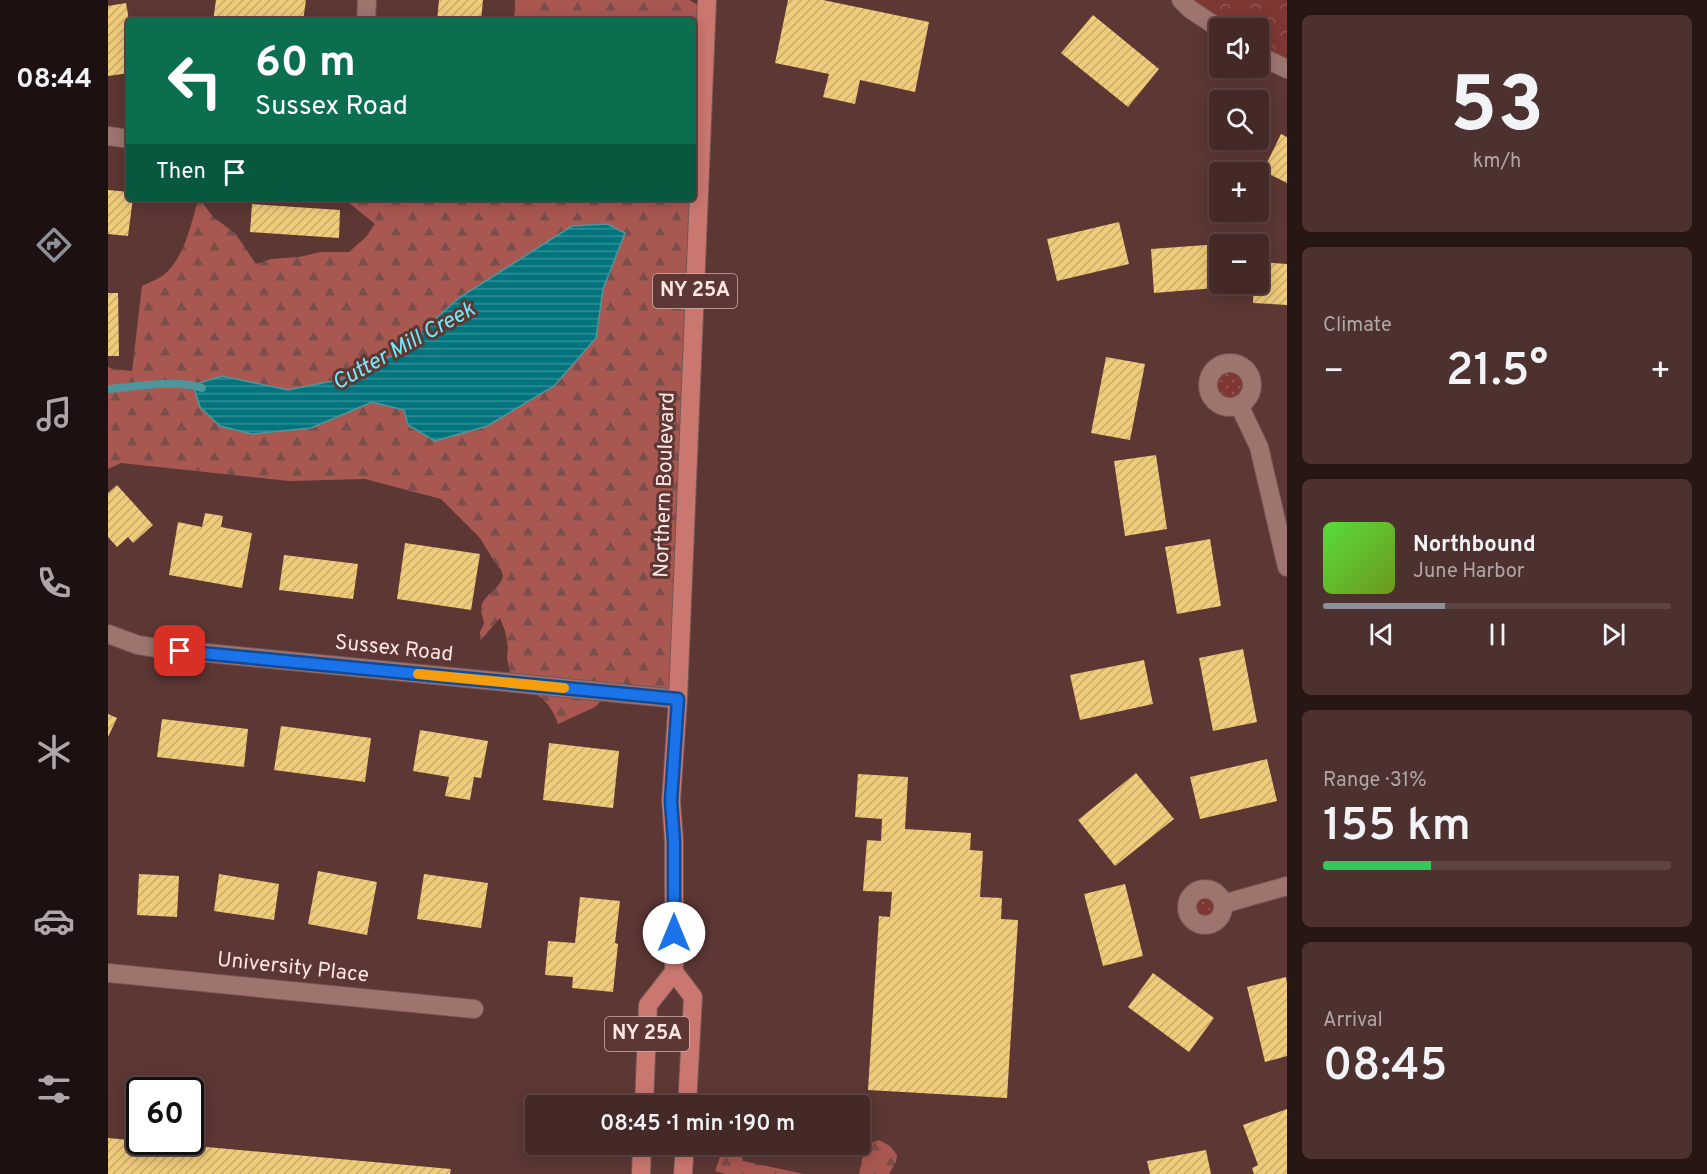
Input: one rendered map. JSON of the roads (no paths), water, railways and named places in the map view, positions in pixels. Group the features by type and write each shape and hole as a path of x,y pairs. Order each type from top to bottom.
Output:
{"main road":[{"name":"Northern Boulevard","path":"674,972 674,841 671,801 678,699 707,0"},
{"name":"NY 25A","path":"644,1095 648,1005 674,972 693,997 688,1095"},
{"path":"641,1174 642,1155"},
{"path":"683,1174 684,1155"}],"street":[{"path":"366,18 367,0"},
{"path":"1180,0 1209,22"},
{"path":"1269,60 1287,69"},
{"path":"108,136 126,139"},
{"path":"1239,405 1260,447 1287,567"},
{"name":"Sussex Road","path":"108,634 138,645 157,648 678,699"},
{"path":"1223,904 1287,886"},
{"name":"University Place","path":"108,973 474,1009"}],"water":[{"path":"607,224 625,233 603,289 596,338 554,386 487,426 435,441 408,425 404,410 372,402 311,428 252,434 220,426 200,407 193,385 222,376 288,390 348,378 394,355 459,298 572,226"}],"waterway":[{"name":"Cutter Mill Creek","path":"108,389 168,384 192,385 202,388"}]}
